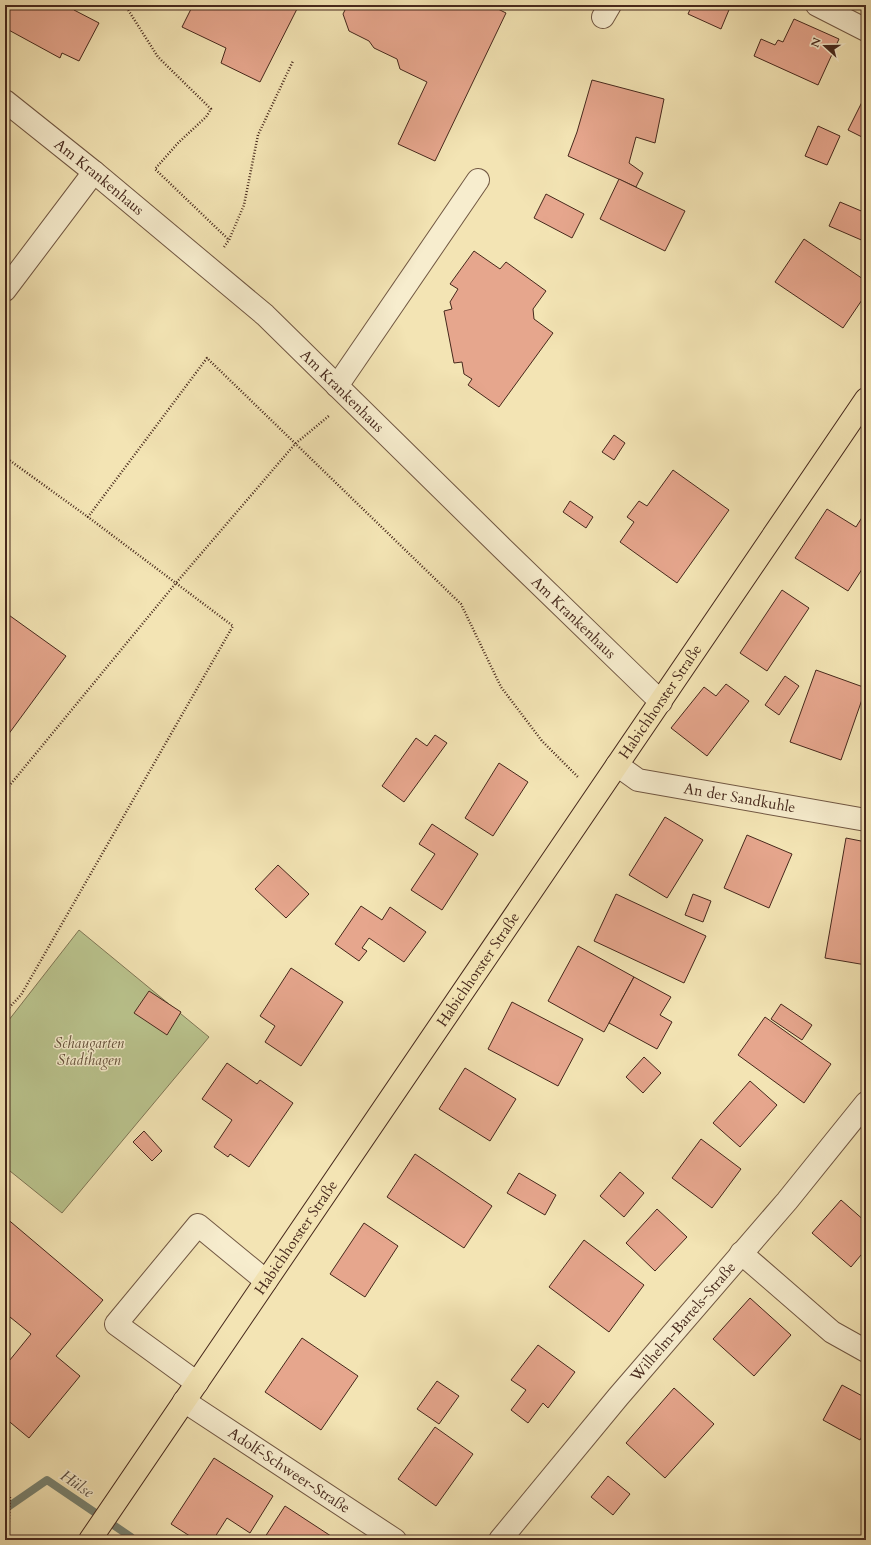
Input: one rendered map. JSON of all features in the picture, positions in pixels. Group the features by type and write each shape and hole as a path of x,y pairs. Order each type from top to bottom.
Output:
{"main road":[{"name":"Habichhorster Straße","path":"93,1535 866,399"}],"street":[{"path":"817,5 866,30"},
{"name":"Am Krankenhaus","path":"5,102 94,172 265,315 344,392 408,446 661,702"},
{"path":"5,290 94,172"},
{"path":"344,392 478,180"},
{"name":"An der Sandkuhle","path":"618,765 638,780 866,820"},
{"name":"Wilhelm-Bartels-Straße","path":"500,1540 618,1397 787,1201 866,1103"},
{"path":"197,1383 116,1324 198,1225 266,1281"},
{"path":"741,1253 832,1332 866,1351"},
{"name":"Adolf-Schweer-Straße","path":"184,1401 395,1540"}],"path":[{"path":"125,5 158,57 211,109 206,117 179,142 155,169 229,240"},
{"path":"208,266 229,240 244,205 258,135 293,61"},
{"path":"88,517 207,358 461,604 501,687 542,741 596,795"},
{"path":"5,791 176,583 295,444 344,392"},
{"path":"5,456 233,626 21,995 5,1012"},
{"path":"8,1540 10,1495"}],"green space":[{"name":"Schaugarten Stadthagen","path":"79,930 209,1037 62,1213 5,1167 5,1025"}],"building":[{"path":"5,5 77,5 74,10 99,23 79,61 62,53 60,58 5,28"},
{"path":"193,5 299,5 260,82 221,63 226,48 182,27"},
{"path":"345,5 495,5 494,7 506,13 435,161 398,144 427,82 400,69 397,59 374,48 369,41 349,31 343,14 347,6"},
{"path":"692,5 731,5 721,29 688,14"},
{"path":"794,19 839,39 818,85 754,56 761,39 775,45 778,40 783,42"},
{"path":"592,80 664,99 655,143 636,137 629,163 643,173 636,187 568,156 577,132"},
{"path":"866,94 866,139 848,130"},
{"path":"818,126 840,136 827,165 805,156"},
{"path":"619,179 685,211 665,251 600,219"},
{"path":"546,194 584,214 572,238 534,218"},
{"path":"840,202 866,213 866,242 829,226"},
{"path":"804,239 866,281 866,294 843,328 775,282"},
{"path":"474,251 500,269 506,262 546,291 533,309 534,319 553,333 499,407 468,385 472,379 464,374 462,362 454,363 444,311 452,309 450,302 458,289 450,284"},
{"path":"614,435 625,443 614,460 602,452"},
{"path":"673,470 729,510 677,583 620,542 634,522 627,517 639,501 647,506"},
{"path":"570,501 593,517 586,528 563,512"},
{"path":"827,509 856,527 866,511 866,563 848,591 795,558"},
{"path":"782,590 809,608 767,671 740,653"},
{"path":"6,613 66,656 5,739 5,614"},
{"path":"816,670 866,688 841,760 790,742"},
{"path":"785,676 799,686 779,715 765,705"},
{"path":"726,684 749,701 707,756 671,728 704,687 716,696"},
{"path":"435,735 447,743 404,802 382,786 416,738 427,746"},
{"path":"499,763 528,782 493,836 465,818"},
{"path":"665,817 703,840 667,898 629,875"},
{"path":"432,824 478,854 442,910 411,890 435,854 419,844"},
{"path":"747,835 792,854 769,908 724,888"},
{"path":"846,838 866,842 866,965 825,958"},
{"path":"278,865 309,894 286,918 255,889"},
{"path":"616,894 706,936 684,983 594,941"},
{"path":"693,894 711,901 703,922 685,915"},
{"path":"361,906 382,920 390,907 426,932 404,962 369,938 362,948 367,951 359,961 335,944"},
{"path":"578,946 634,977 604,1032 548,1001"},
{"path":"291,968 343,1002 301,1066 265,1042 275,1026 260,1016"},
{"path":"634,977 671,997 660,1015 672,1022 657,1049 609,1023"},
{"path":"149,991 181,1012 167,1035 134,1013"},
{"path":"512,1002 583,1039 558,1086 488,1049"},
{"path":"781,1004 812,1025 802,1040 771,1019"},
{"path":"765,1017 831,1064 804,1103 738,1055"},
{"path":"644,1057 661,1073 643,1093 626,1077"},
{"path":"227,1063 257,1084 260,1080 293,1103 249,1167 230,1154 228,1157 214,1147 232,1120 202,1099"},
{"path":"465,1068 516,1099 490,1141 439,1109"},
{"path":"750,1081 777,1105 740,1147 713,1123"},
{"path":"144,1131 162,1151 152,1161 133,1142"},
{"path":"701,1139 741,1169 712,1208 672,1178"},
{"path":"415,1154 492,1206 464,1248 387,1197"},
{"path":"620,1172 644,1193 624,1217 600,1196"},
{"path":"519,1173 556,1195 545,1215 507,1193"},
{"path":"841,1200 866,1222 866,1249 851,1267 812,1233"},
{"path":"657,1209 687,1237 655,1271 626,1243"},
{"path":"5,1217 103,1300 56,1356 80,1376 29,1438 5,1418 5,1366 31,1334 5,1313"},
{"path":"364,1223 398,1246 365,1297 330,1274"},
{"path":"584,1240 644,1285 609,1332 549,1287"},
{"path":"750,1298 791,1335 754,1376 713,1339"},
{"path":"302,1338 358,1376 321,1430 265,1392"},
{"path":"538,1345 575,1372 548,1408 543,1403 528,1423 511,1410 526,1390 511,1380"},
{"path":"437,1381 459,1396 439,1424 417,1409"},
{"path":"842,1385 866,1398 866,1429 860,1440 823,1420"},
{"path":"674,1388 714,1424 665,1478 626,1443"},
{"path":"435,1427 473,1454 436,1506 398,1479"},
{"path":"214,1458 273,1496 250,1533 227,1518 213,1540 196,1540 171,1524"},
{"path":"608,1476 630,1494 613,1515 591,1497"},
{"path":"285,1506 337,1540 263,1540"}],"waterway":[{"name":"Hülse","path":"5,1509 47,1480 131,1537 129,1540"}]}
